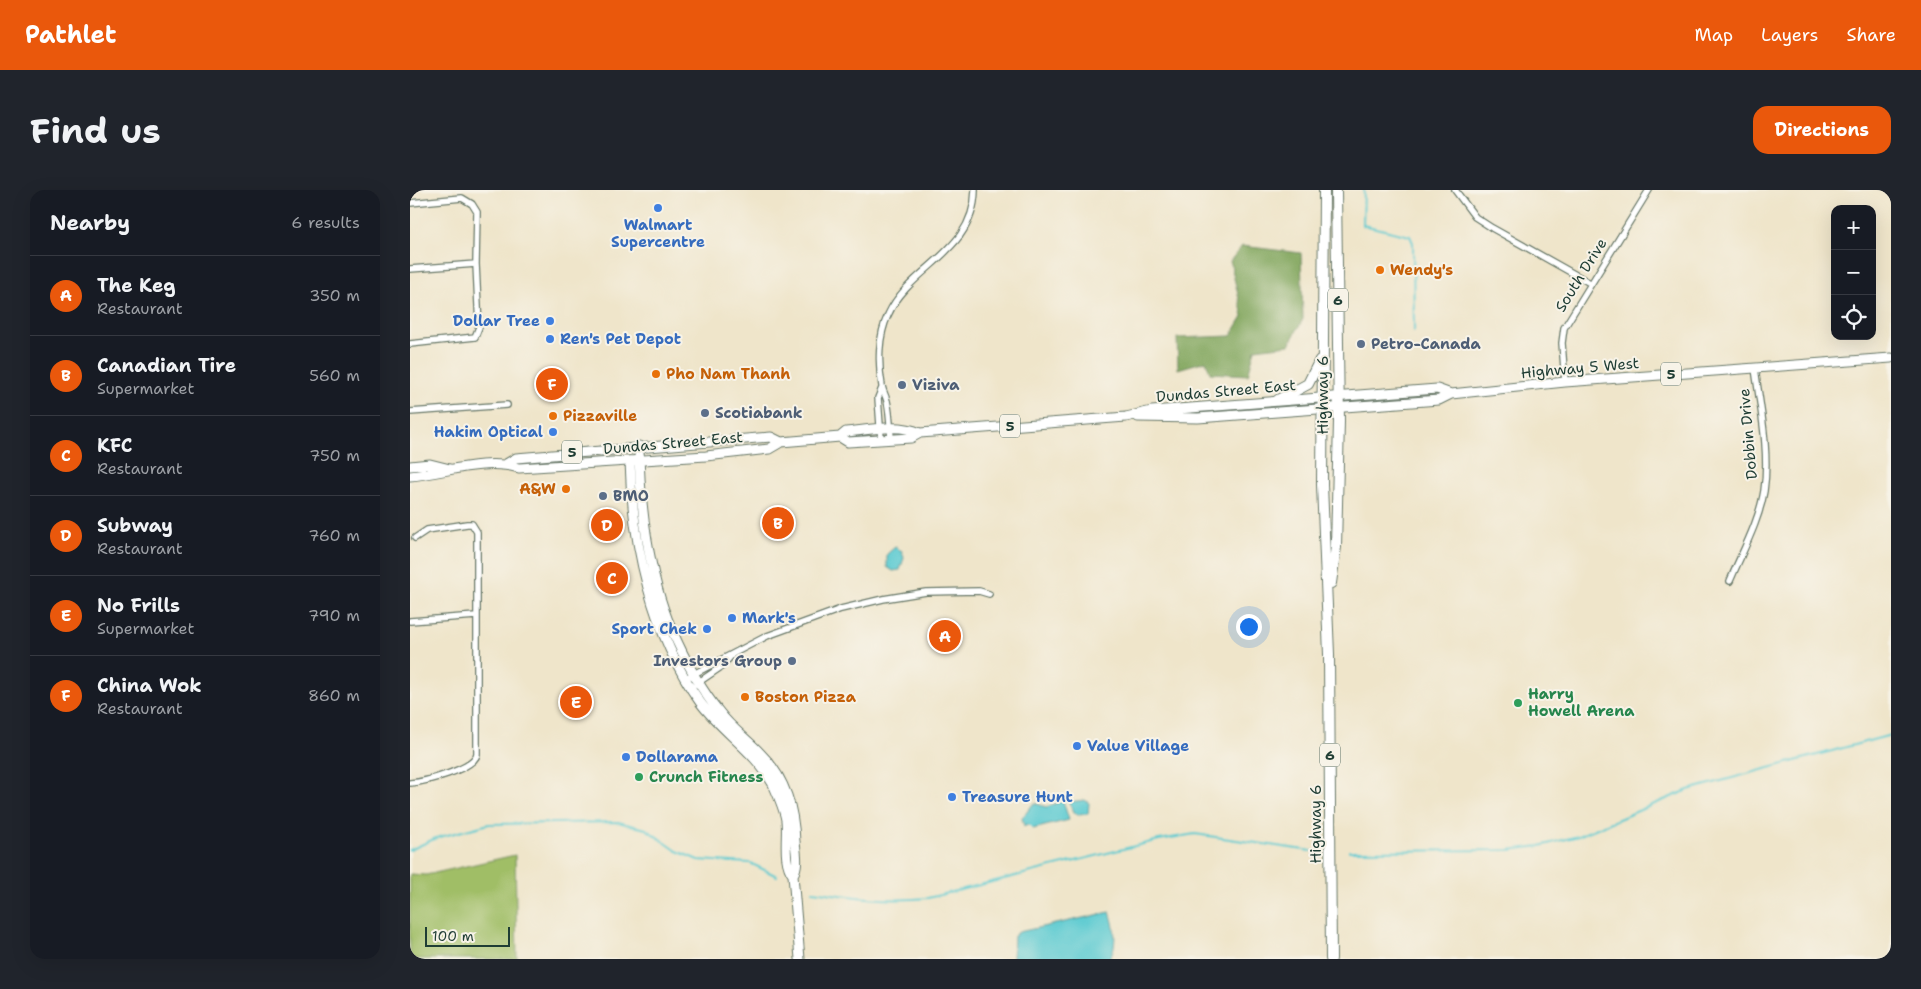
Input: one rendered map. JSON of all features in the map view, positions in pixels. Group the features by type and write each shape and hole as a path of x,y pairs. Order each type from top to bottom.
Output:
{"highway":[{"name":"Highway 6","path":"1324,190 1322,485 1328,599 1331,959"},
{"name":"Highway 6","path":"1328,599 1336,547 1339,408 1336,190"},
{"path":"1278,400 1308,384 1314,376 1323,354"}],"main road":[{"name":"Highway 5 West","path":"1339,408 1439,400 1451,394 1565,382 1891,358"},
{"name":"Highway 5 West","path":"1338,396 1437,389 1451,394"},
{"name":"5","path":"1322,397 1338,396"},
{"name":"Dundas Street East","path":"1134,417 1152,411 1322,397"},
{"name":"5","path":"1322,409 1339,408"},
{"name":"Dundas Street East","path":"840,437 848,442 911,438 920,433 1134,417 1151,419 1189,418 1322,409"},
{"name":"Dundas Street East","path":"410,476 450,469 506,464 519,468 706,456 769,449 780,442 840,437 846,432 880,429 912,429 920,433"},
{"name":"Dundas Street East","path":"506,464 516,458 640,446 771,437 780,442"},
{"path":"640,446 635,460 634,510 647,582 664,632 717,722 756,760 778,786 791,841 788,868 793,875 800,959"},
{"name":"Dundas Street East","path":"410,466 430,464 450,469"}],"street":[{"path":"881,440 878,398 882,388 881,338 888,315 901,294 940,259 960,236 974,209 975,190"},
{"path":"1455,190 1475,216 1492,228 1590,283"},
{"name":"South Drive","path":"1565,382 1562,343 1564,328 1649,190"},
{"path":"410,202 462,198 472,204 477,212 476,264 479,326 475,337 410,344"},
{"path":"410,269 476,264"},
{"name":"Dobbin Drive","path":"1730,581 1759,512 1764,490 1765,466 1755,368"},
{"path":"882,388 887,399 891,439"},
{"path":"410,412 508,405"},
{"path":"629,447 635,460"},
{"path":"410,783 438,778 476,758 478,549 475,527 468,524 427,530 415,538"},
{"path":"692,680 725,663 731,656 768,636 801,622 869,602 940,591 978,591 989,594"},
{"path":"410,621 476,616"},
{"path":"692,680 726,656 731,656"}],"green space":[{"path":"1242,246 1301,253 1303,319 1289,345 1255,349 1248,375 1210,373 1206,361 1178,369 1177,338 1231,336 1243,316 1230,261"},
{"path":"515,855 517,959 410,959 410,874 426,875"}],"water":[{"path":"895,547 902,551 904,558 900,570 893,571 887,567 887,554"},
{"path":"1085,800 1089,803 1088,814 1078,815 1073,812 1069,802"},
{"path":"1063,801 1069,820 1033,829 1028,824 1024,826 1022,818 1034,803 1046,807"},
{"path":"1110,912 1115,942 1109,959 1013,959 1014,936 1019,932"}],"waterway":[{"path":"1364,190 1363,225 1410,236 1413,243 1414,331"},
{"path":"1349,851 1509,850 1540,846 1578,836 1688,790 1891,735"},
{"path":"410,850 436,838 489,824 618,822 646,829 677,851 698,860 750,863 777,876"},
{"path":"813,891 885,899 928,898 1159,840 1195,834 1311,851"}],"place":[{"name":"Walmart Supercentre","path":"658,208"},
{"name":"Wendy's","path":"1380,270"},
{"name":"Dollar Tree","path":"550,321"},
{"name":"Ren's Pet Depot","path":"550,339"},
{"name":"Petro-Canada","path":"1361,344"},
{"name":"Pho Nam Thanh","path":"656,374"},
{"name":"China Wok","path":"552,384"},
{"name":"Viziva","path":"902,385"},
{"name":"Scotiabank","path":"705,413"},
{"name":"Pizzaville","path":"553,416"},
{"name":"Hakim Optical","path":"553,432"},
{"name":"A&W","path":"566,489"},
{"name":"BMO","path":"603,496"},
{"name":"Canadian Tire","path":"778,523"},
{"name":"Subway","path":"607,525"},
{"name":"KFC","path":"612,578"},
{"name":"Mark's","path":"732,618"},
{"name":"Sport Chek","path":"707,629"},
{"name":"The Keg","path":"945,636"},
{"name":"Investors Group","path":"792,661"},
{"name":"Boston Pizza","path":"745,697"},
{"name":"No Frills","path":"576,702"},
{"name":"Harry Howell Arena","path":"1518,703"},
{"name":"Value Village","path":"1077,746"},
{"name":"Dollarama","path":"626,757"},
{"name":"Crunch Fitness","path":"639,777"},
{"name":"Treasure Hunt","path":"952,797"}]}
